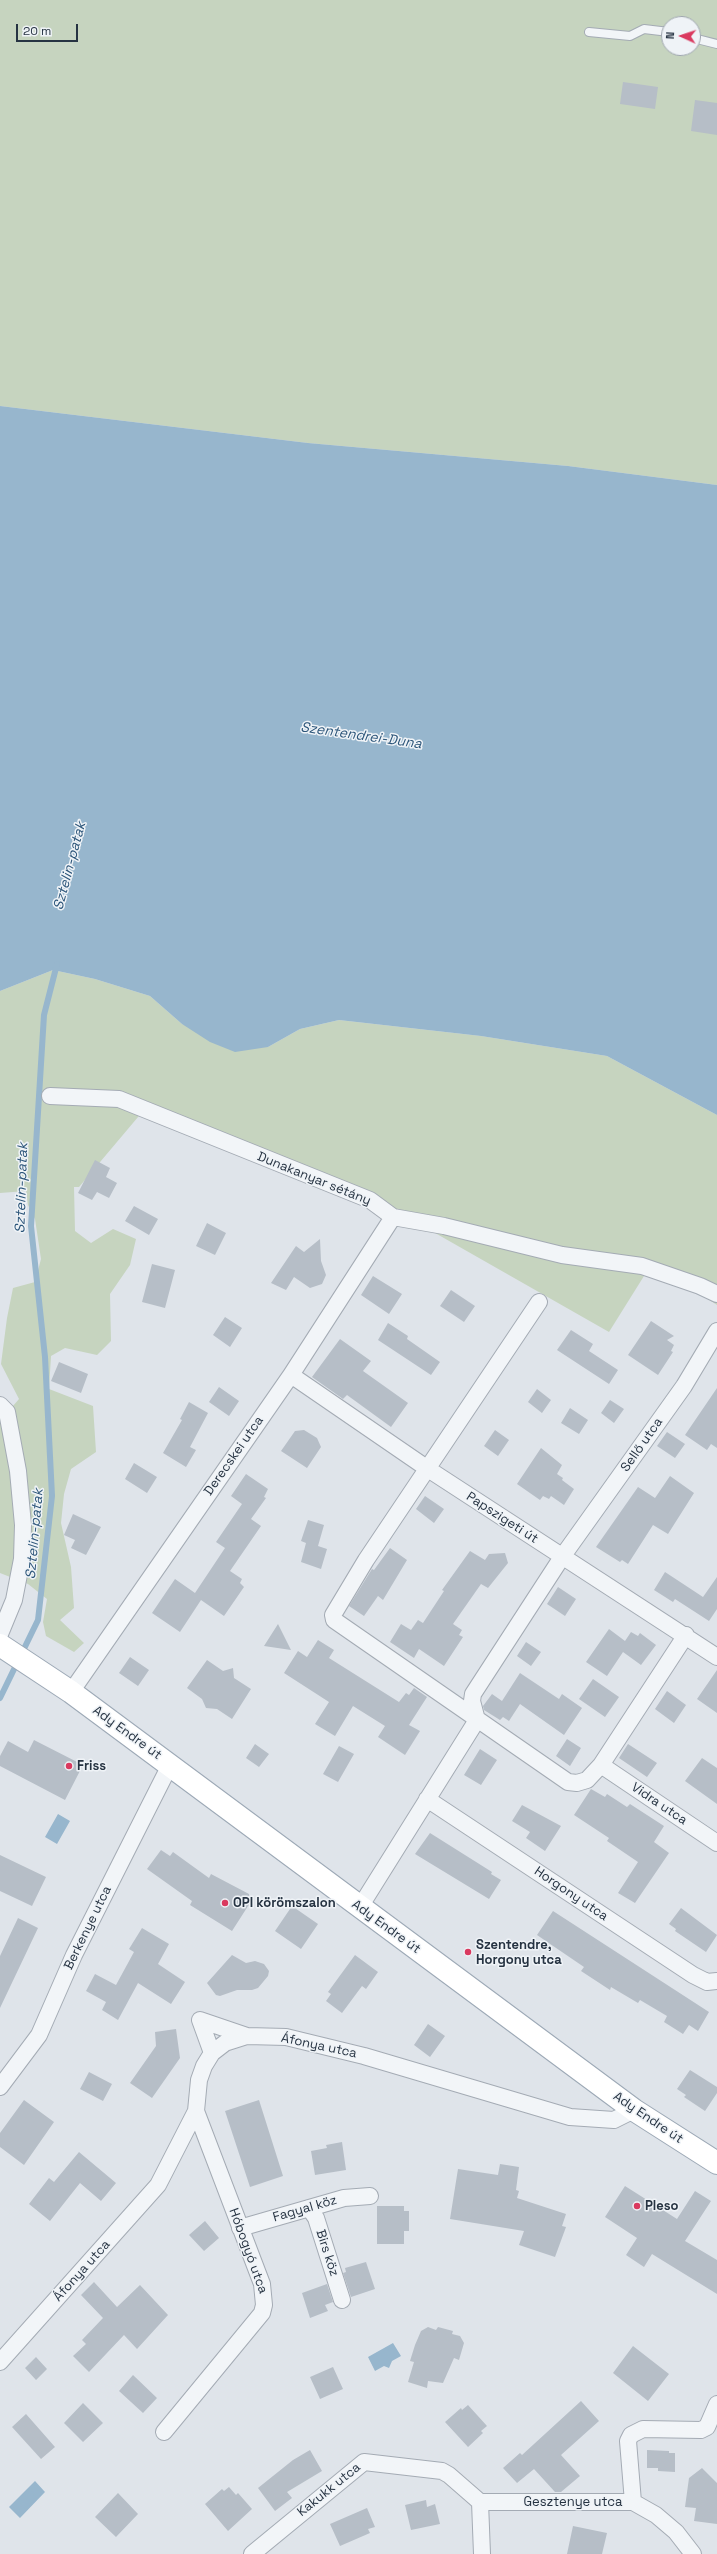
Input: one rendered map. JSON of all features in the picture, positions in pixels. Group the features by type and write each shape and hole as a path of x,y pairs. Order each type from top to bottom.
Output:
{"main road":[{"name":"Ady Endre út","path":"2,1643 170,1765 634,2110 717,2163"}],"street":[{"name":"Dunakanyar sétány","path":"50,1096 119,1099 370,1200 393,1217 444,1226 562,1255 642,1266 700,1286 717,1294"},
{"name":"Derecskei utca","path":"71,1692 290,1375 393,1217"},
{"path":"539,1302 366,1560 333,1615 334,1620 568,1782 577,1783 587,1780 601,1765 686,1635"},
{"name":"Sellő utca","path":"562,1558 684,1386 717,1331"},
{"name":"Papszigeti út","path":"290,1375 562,1558 686,1635 717,1657"},
{"path":"0,1405 7,1412 18,1471 23,1525 22,1559 14,1600 2,1643"},
{"path":"360,1907 477,1720 472,1701 474,1694 562,1558"},
{"name":"Berkenye utca","path":"0,2087 39,2035 74,1955 170,1765"},
{"name":"Vidra utca","path":"601,1765 717,1844"},
{"name":"Horgony utca","path":"427,1799 692,1975 707,1982 717,1981"},
{"path":"212,2053 200,2020 247,2036"},
{"name":"Áfonya utca","path":"0,2362 158,2185 196,2111 199,2080 212,2053 225,2043 247,2036 286,2037 364,2056 570,2117 614,2120 634,2110"},
{"name":"Hóbogyó utca","path":"164,2432 262,2313 264,2305 264,2290 196,2111"},
{"name":"Fagyal köz","path":"240,2228 344,2198 370,2196"},
{"name":"Birs köz","path":"309,2208 316,2218 342,2300"},
{"path":"633,2502 628,2441 631,2435 643,2430 701,2430 707,2427 717,2404"},
{"name":"Kakukk utca","path":"252,2554 364,2462 442,2471 449,2475 480,2502"},
{"path":"480,2502 482,2554"},
{"name":"Gesztenye utca","path":"480,2502 633,2502 656,2515 671,2528 692,2554"}],"lane":[{"path":"589,32 630,36 644,29 661,31"},
{"path":"701,40 717,44"}],"green space":[{"path":"0,0 717,0 717,485 568,466 308,443 0,406"},
{"path":"53,970 95,979 150,996 182,1024 268,1047 300,1029 339,1020 481,1036 607,1056 717,1115 717,1305 668,1273 649,1268 609,1332 407,1217 149,1104 79,1187 74,1187 75,1231 91,1243 113,1229 136,1239 130,1265 110,1294 111,1341 97,1355 65,1348 51,1356 49,1389 93,1406 96,1452 71,1469 64,1494 61,1523 71,1567 74,1608 60,1620 84,1643 74,1652 46,1636 43,1622 47,1599 28,1584 0,1573 0,1421 19,1399 1,1364 7,1318 13,1288 35,1282 41,1259 35,1219 28,1205 26,1191 0,1193 0,991"}],"water":[{"name":"Szentendrei-Duna","path":"0,406 308,443 568,466 717,485 717,1115 607,1056 481,1036 339,1020 300,1029 268,1047 235,1052 210,1042 182,1024 150,996 95,979 53,970 0,991"},
{"path":"58,1814 70,1821 57,1844 45,1837"},
{"path":"393,2343 401,2356 392,2361 389,2368 384,2366 375,2371 368,2357"},
{"path":"35,2481 45,2492 20,2518 9,2507"}],"building":[{"path":"623,82 658,87 655,109 620,104"},
{"path":"695,100 717,103 717,135 691,131"},
{"path":"95,1160 110,1168 106,1177 117,1183 109,1198 97,1192 92,1200 78,1193"},
{"path":"134,1206 158,1219 149,1235 125,1221"},
{"path":"207,1223 226,1233 215,1255 196,1246"},
{"path":"320,1239 321,1261 326,1275 322,1284 310,1288 294,1277 286,1290 271,1283 296,1246 304,1252"},
{"path":"152,1264 175,1270 165,1308 142,1302"},
{"path":"373,1276 402,1294 389,1314 361,1295"},
{"path":"451,1290 475,1306 464,1322 440,1306"},
{"path":"225,1317 242,1328 230,1347 213,1335"},
{"path":"651,1321 674,1336 667,1340 674,1345 671,1351 673,1352 658,1375 628,1355"},
{"path":"388,1323 408,1336 407,1339 440,1362 431,1375 378,1340"},
{"path":"571,1330 593,1344 589,1351 618,1370 609,1384 557,1350"},
{"path":"340,1339 371,1361 363,1371 408,1403 391,1427 347,1395 343,1399 312,1377"},
{"path":"59,1362 88,1374 81,1393 51,1381"},
{"path":"219,1387 239,1401 229,1416 209,1402"},
{"path":"717,1388 717,1448 711,1444 707,1450 685,1435"},
{"path":"537,1389 551,1400 542,1413 528,1402"},
{"path":"610,1400 624,1409 614,1423 601,1413"},
{"path":"189,1402 208,1413 190,1447 196,1450 186,1467 163,1453 182,1420 180,1419"},
{"path":"570,1408 588,1420 579,1434 561,1423"},
{"path":"304,1430 317,1438 321,1447 307,1468 281,1451 295,1431"},
{"path":"495,1430 509,1440 498,1456 484,1446"},
{"path":"667,1432 685,1444 675,1458 657,1446"},
{"path":"541,1448 562,1465 557,1474 574,1489 564,1505 551,1496 549,1499 543,1496 540,1500 517,1484"},
{"path":"134,1463 157,1477 147,1493 125,1479"},
{"path":"246,1474 268,1489 264,1497 266,1498 251,1519 261,1526 230,1571 242,1579 240,1583 244,1587 224,1616 201,1600 180,1632 152,1613 175,1579 195,1593 225,1548 216,1542 242,1504 231,1496"},
{"path":"670,1476 694,1493 668,1534 653,1525 628,1564 622,1560 620,1562 596,1547 638,1487 655,1498"},
{"path":"425,1496 444,1509 434,1523 416,1509"},
{"path":"73,1514 101,1527 86,1555 71,1548 75,1540 64,1535"},
{"path":"308,1520 324,1525 318,1546 327,1549 321,1569 301,1562 306,1543 301,1541"},
{"path":"390,1548 407,1560 383,1600 378,1596 364,1616 349,1606 372,1569 374,1570"},
{"path":"470,1551 485,1560 489,1554 505,1553 508,1563 488,1588 481,1584 453,1624 462,1630 459,1635 463,1637 444,1666 419,1649 414,1658 390,1642 401,1624 411,1630 418,1620 423,1623 444,1591 442,1590"},
{"path":"665,1572 703,1597 717,1577 717,1609 709,1621 675,1599 673,1602 654,1590"},
{"path":"558,1587 576,1599 565,1616 547,1604"},
{"path":"278,1624 291,1650 264,1646"},
{"path":"609,1629 625,1641 631,1632 638,1636 640,1633 656,1645 641,1665 623,1652 607,1676 586,1662"},
{"path":"318,1640 334,1650 329,1658 399,1702 406,1693 409,1695 414,1688 427,1697 409,1725 420,1731 405,1755 378,1737 385,1726 353,1706 335,1736 315,1724 329,1702 284,1673 298,1651 307,1657"},
{"path":"526,1642 541,1652 531,1666 517,1656"},
{"path":"130,1657 149,1670 138,1686 119,1673"},
{"path":"207,1660 223,1671 233,1668 234,1678 251,1689 232,1719 217,1709 206,1708 202,1699 187,1688"},
{"path":"717,1670 717,1713 697,1699"},
{"path":"520,1673 559,1699 562,1694 582,1708 564,1735 520,1704 509,1721 503,1717 500,1720 484,1710 483,1706 492,1694 502,1701"},
{"path":"593,1679 619,1697 605,1717 579,1699"},
{"path":"667,1691 686,1705 674,1723 655,1709"},
{"path":"567,1739 581,1748 570,1766 556,1756"},
{"path":"34,1740 83,1765 65,1800 0,1766 0,1756 8,1741 28,1752"},
{"path":"255,1744 269,1754 259,1767 246,1758"},
{"path":"628,1744 657,1763 647,1777 619,1758"},
{"path":"339,1746 354,1754 338,1782 323,1774"},
{"path":"480,1749 497,1760 481,1785 464,1775"},
{"path":"702,1758 717,1768 717,1804 685,1781"},
{"path":"591,1789 605,1797 607,1794 627,1807 630,1804 664,1826 654,1842 669,1853 635,1903 618,1893 638,1862 607,1841 609,1838 574,1815"},
{"path":"522,1805 561,1826 545,1851 526,1838 530,1832 512,1821"},
{"path":"430,1833 492,1872 491,1874 501,1880 489,1899 415,1854"},
{"path":"161,1850 170,1856 173,1852 209,1878 211,1874 249,1894 250,1903 232,1931 190,1905 192,1901 147,1869"},
{"path":"0,1855 46,1877 32,1906 0,1891"},
{"path":"292,1906 318,1924 301,1949 275,1931"},
{"path":"681,1908 717,1935 706,1952 675,1931 676,1929 669,1924"},
{"path":"553,1911 709,2012 698,2031 689,2025 683,2034 664,2022 667,2016 640,2000 638,2003 611,1987 610,1990 581,1971 584,1967 537,1935"},
{"path":"18,1918 38,1928 0,2008 0,1956"},
{"path":"142,1928 169,1944 158,1964 185,1982 171,2004 138,1983 118,2020 102,2010 106,2002 86,1991 95,1974 116,1985 134,1952 129,1949"},
{"path":"232,1955 246,1963 255,1961 264,1964 269,1971 268,1976 258,1988 252,1990 237,1990 220,1996 216,1995 207,1983"},
{"path":"355,1955 378,1972 366,1989 362,1986 342,2013 326,2001 331,1994 328,1992"},
{"path":"428,2024 445,2036 430,2057 414,2045"},
{"path":"176,2029 180,2058 152,2098 130,2083 156,2046 155,2032"},
{"path":"690,2070 717,2087 717,2093 705,2111 684,2097 686,2095 677,2089"},
{"path":"89,2072 112,2084 103,2101 80,2089"},
{"path":"24,2100 54,2122 24,2165 0,2147 0,2133"},
{"path":"259,2100 283,2176 250,2187 225,2111"},
{"path":"342,2142 346,2170 315,2175 311,2151 327,2148 326,2145"},
{"path":"79,2152 116,2183 101,2201 80,2183 50,2221 29,2204 49,2178 54,2182"},
{"path":"500,2164 519,2167 516,2190 519,2191 517,2198 566,2214 562,2226 566,2227 555,2257 519,2245 524,2231 450,2219 458,2169 498,2175"},
{"path":"625,2186 677,2219 695,2191 711,2201 685,2241 717,2260 717,2294 652,2254 644,2267 626,2255 637,2238 605,2217"},
{"path":"377,2206 404,2206 404,2211 409,2211 409,2231 404,2231 404,2244 377,2244"},
{"path":"205,2221 219,2238 204,2251 189,2235"},
{"path":"366,2262 375,2289 351,2297 343,2273 346,2272 345,2268"},
{"path":"94,2282 117,2307 140,2285 168,2315 137,2349 124,2335 89,2372 73,2356 86,2344 82,2340 103,2318 81,2295"},
{"path":"327,2284 333,2302 325,2305 328,2311 310,2318 302,2293"},
{"path":"428,2327 436,2330 438,2327 453,2331 452,2334 460,2336 464,2343 459,2360 454,2358 443,2383 428,2381 427,2388 408,2382 414,2362 410,2361 415,2345 421,2331"},
{"path":"633,2346 669,2374 648,2401 613,2373"},
{"path":"36,2357 47,2369 36,2380 25,2368"},
{"path":"333,2367 343,2389 320,2399 310,2377"},
{"path":"133,2375 157,2398 143,2413 119,2391"},
{"path":"581,2401 599,2421 561,2455 580,2476 561,2492 555,2492 534,2469 517,2483 503,2468 520,2453 522,2455"},
{"path":"83,2403 103,2423 83,2442 64,2423"},
{"path":"468,2405 487,2426 481,2431 483,2433 468,2447 445,2422 461,2408 462,2410"},
{"path":"26,2414 55,2447 41,2459 12,2427"},
{"path":"310,2450 322,2471 287,2492 292,2498 275,2511 258,2488 293,2460"},
{"path":"647,2450 669,2451 669,2453 675,2453 675,2472 658,2471 658,2468 647,2468"},
{"path":"702,2468 717,2483 717,2524 694,2521 696,2508 685,2507 689,2478"},
{"path":"229,2487 236,2495 238,2493 252,2509 228,2531 205,2504 222,2489 224,2491"},
{"path":"118,2493 138,2514 116,2537 95,2517"},
{"path":"426,2500 427,2507 435,2504 440,2524 411,2530 405,2505"},
{"path":"367,2508 375,2527 368,2529 370,2533 340,2546 330,2524"},
{"path":"573,2526 607,2533 602,2554 567,2554"}],"waterway":[{"name":"Sztelin-patak","path":"0,1698 38,1620 52,1496 45,1357 31,1226 44,1015 57,964"}],"place":[{"name":"Friss","path":"69,1766"},
{"name":"OPI körömszalon","path":"225,1903"},
{"name":"Szentendre, Horgony utca","path":"468,1952"},
{"name":"Pleso","path":"637,2206"}]}
